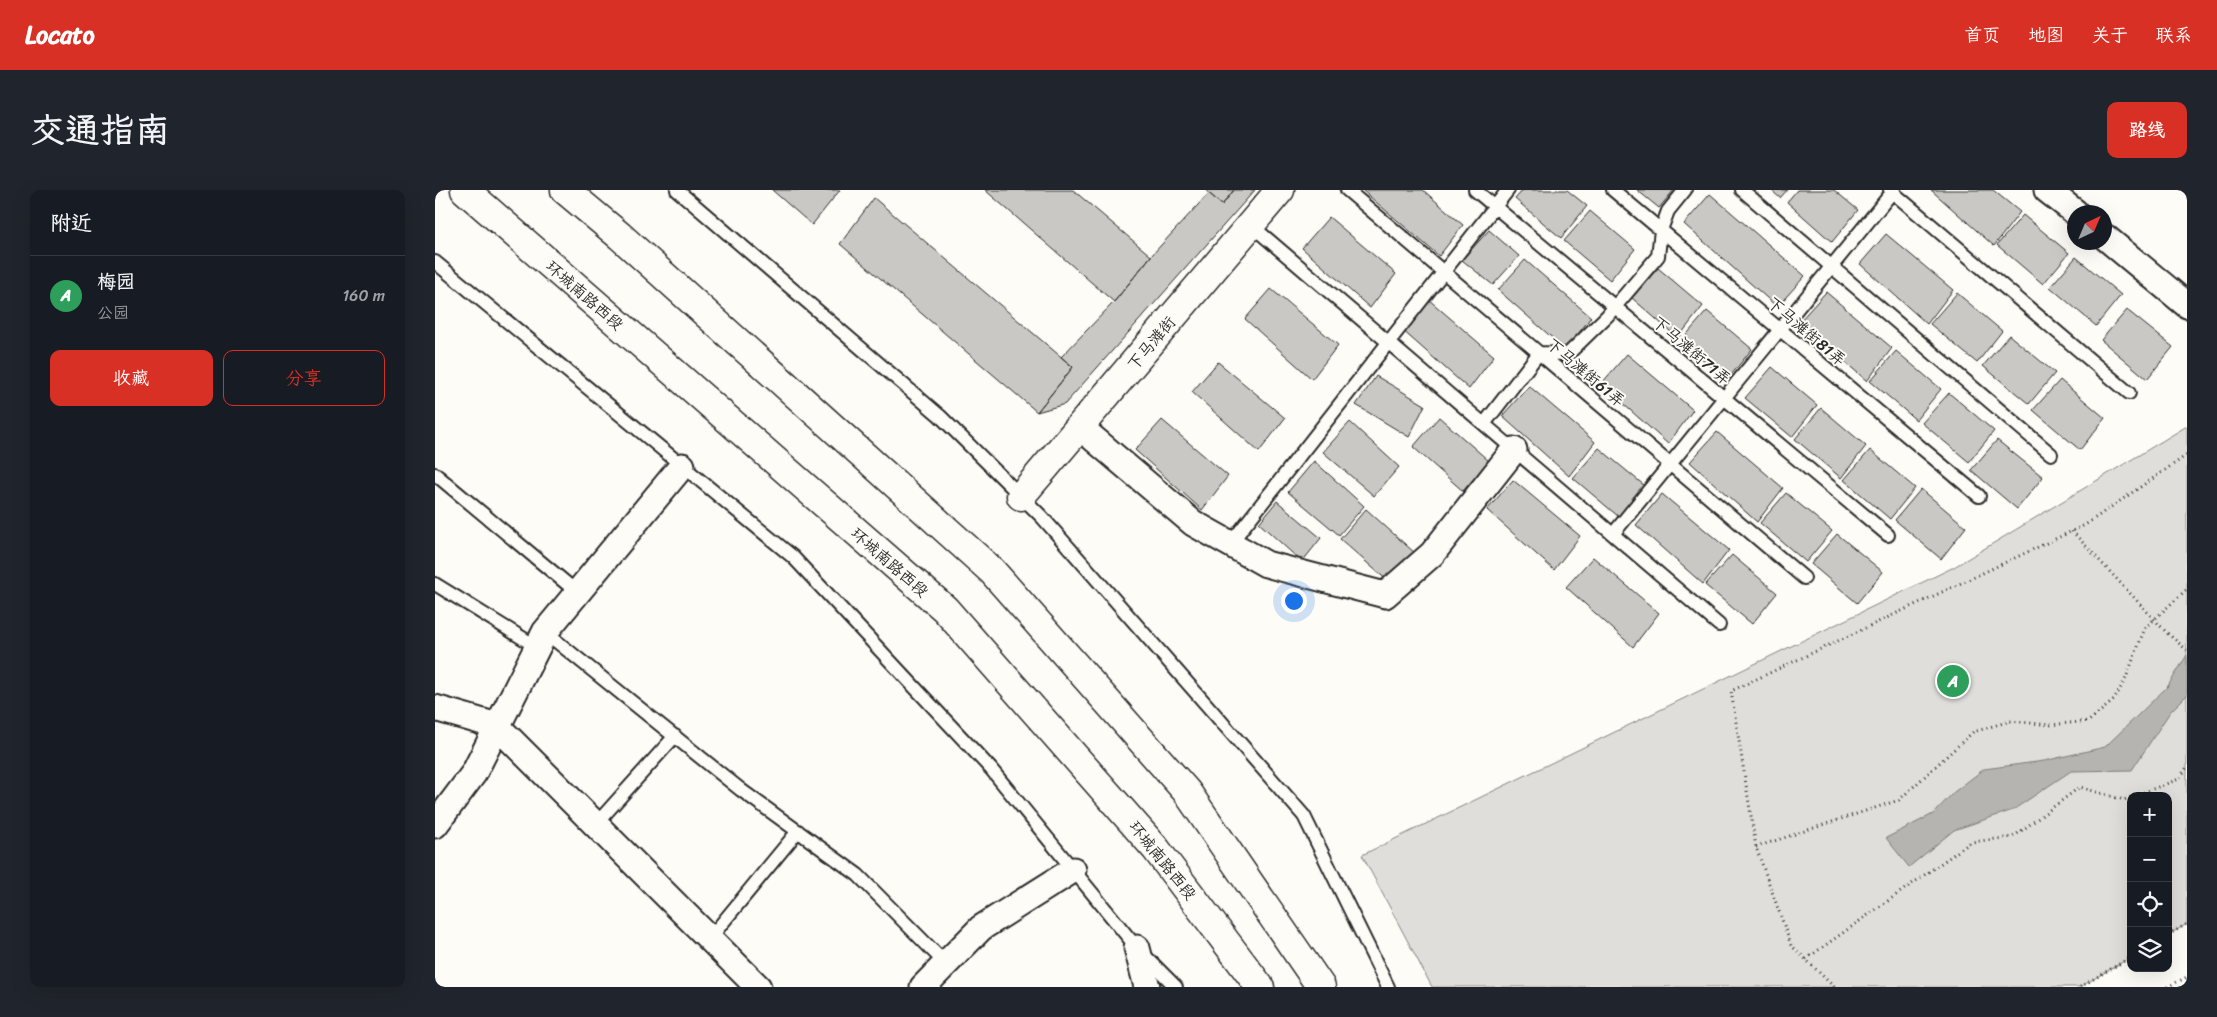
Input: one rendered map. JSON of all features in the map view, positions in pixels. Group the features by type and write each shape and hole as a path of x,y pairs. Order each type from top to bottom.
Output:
{"main road":[{"name":"环城南路西段","path":"465,190 945,609 1157,848 1260,987"},
{"path":"565,190 620,236 992,571 1187,792 1321,987"},
{"name":"下马滩街","path":"1021,496 1280,190"}],"street":[{"path":"2047,190 2067,206"},
{"path":"2112,243 2187,305"},
{"path":"1080,427 1193,523 1266,564 1385,595 1432,554 1515,450"},
{"path":"435,825 474,773 541,639 683,466"},
{"path":"435,708 497,726 758,987"},
{"path":"923,987 981,928 1073,870"},
{"path":"1137,948 1147,987"}],"lane":[{"path":"677,190 940,416 1042,517 1304,816 1388,987"},
{"name":"下马滩街61弄","path":"1347,190 1805,578"},
{"name":"下马滩街71弄","path":"1475,190 1888,535"},
{"path":"1230,544 1508,190"},
{"name":"下马滩街81弄","path":"1613,190 1979,496"},
{"path":"1484,424 1539,353 1568,354 1614,307 1658,256 1661,230 1668,211 1685,190"},
{"path":"1742,190 2051,454"},
{"path":"1613,534 1892,191 2129,393"},
{"path":"1251,225 1719,625"},
{"path":"435,262 793,557 991,769 1137,948 1176,987"},
{"path":"435,474 578,593"},
{"path":"435,584 541,639 675,736 741,790 858,875 946,964"},
{"path":"596,824 675,736"},
{"path":"710,938 798,831"}],"path":[{"path":"1834,987 1791,945 1756,847 1731,691 2085,525 2187,455"},
{"path":"2073,531 2167,632 2187,650"},
{"path":"1756,847 1899,800 1973,732 2010,721 2050,725 2089,721 2114,700 2126,678 2145,628 2187,589"},
{"path":"2145,792 2179,779 2187,767"},
{"path":"1806,960 1971,842 2013,837 2080,787 2123,800 2127,798"},
{"path":"2172,933 2187,924"},
{"path":"2080,987 2127,959"},
{"path":"2167,987 2187,977"}],"shaded area":[{"path":"2187,426 2187,924 2172,933 2172,792 2127,792 2127,959 2080,987 1432,987 1362,855 1954,567"},
{"path":"2187,655 2187,695 2170,712 2132,770 2071,771 2013,810 1954,830 1909,867 1886,838 1933,814 1954,792 1984,769 2044,761 2105,747 2168,686"}],"building":[{"path":"772,190 840,190 812,225"},
{"path":"985,190 1073,190 1151,256 1114,302"},
{"path":"1205,190 1234,190 1222,205"},
{"path":"1234,190 1255,190 1065,404 1037,412 1073,367 1061,357 1114,302 1151,256 1209,193 1222,205"},
{"path":"1362,190 1423,190 1463,225 1439,256"},
{"path":"1523,190 1567,190 1587,206 1561,238 1515,199"},
{"path":"1637,190 1674,190 1659,208"},
{"path":"1771,190 1787,190 1780,198"},
{"path":"1797,190 1834,190 1858,210 1832,242 1787,202"},
{"path":"1931,190 1993,190 2020,212 1994,246"},
{"path":"1710,194 1805,276 1777,307 1684,224"},
{"path":"874,198 1073,367 1037,412 840,244"},
{"path":"1590,211 1635,249 1610,280 1564,241"},
{"path":"2023,215 2069,253 2043,284 1997,245"},
{"path":"1329,217 1396,274 1370,308 1302,248"},
{"path":"1489,230 1519,256 1493,285 1462,260"},
{"path":"1886,234 1953,290 1927,324 1860,264"},
{"path":"2076,257 2121,295 2096,326 2050,287"},
{"path":"1525,260 1591,317 1566,350 1498,290"},
{"path":"1658,268 1703,306 1678,338 1632,298"},
{"path":"1271,289 1338,345 1312,379 1245,319"},
{"path":"1826,292 1892,348 1867,381 1799,322"},
{"path":"1957,293 2002,331 1977,363 1930,324"},
{"path":"1428,299 1494,356 1469,389 1401,329"},
{"path":"2127,310 2173,347 2147,379 2101,340"},
{"path":"1707,311 1752,349 1727,380 1681,341"},
{"path":"2009,335 2055,373 2029,404 1983,366"},
{"path":"1896,351 1941,389 1916,420 1870,381"},
{"path":"1627,354 1693,410 1668,444 1601,384"},
{"path":"1218,362 1285,418 1259,452 1192,392"},
{"path":"1772,367 1817,405 1792,437 1745,398"},
{"path":"1376,376 1425,405 1409,437 1356,405"},
{"path":"2060,380 2105,418 2080,450 2033,410"},
{"path":"1529,386 1595,442 1569,476 1502,416"},
{"path":"1949,393 1994,431 1969,462 1922,423"},
{"path":"1821,408 1866,446 1841,478 1795,439"},
{"path":"1439,417 1489,461 1463,491 1413,447"},
{"path":"1162,420 1228,476 1202,510 1135,450"},
{"path":"1350,422 1399,467 1374,496 1323,452"},
{"path":"1717,432 1783,488 1757,522 1690,462"},
{"path":"1997,440 2043,477 2017,509 1971,470"},
{"path":"1599,448 1645,486 1619,517 1573,478"},
{"path":"1870,450 1915,488 1890,519 1844,480"},
{"path":"1314,461 1364,506 1339,535 1288,492"},
{"path":"1513,480 1580,536 1554,570 1487,510"},
{"path":"1921,489 1966,527 1941,559 1895,520"},
{"path":"1786,493 1832,531 1806,562 1760,523"},
{"path":"1662,494 1729,550 1703,584 1636,525"},
{"path":"1277,501 1321,538 1302,562 1259,523"},
{"path":"1366,509 1416,554 1390,583 1340,539"},
{"path":"1837,534 1883,572 1857,603 1811,564"},
{"path":"1732,555 1777,593 1752,624 1705,585"},
{"path":"1593,557 1659,613 1633,647 1566,587"}],"place":[{"name":"梅园","path":"1953,681"}]}
